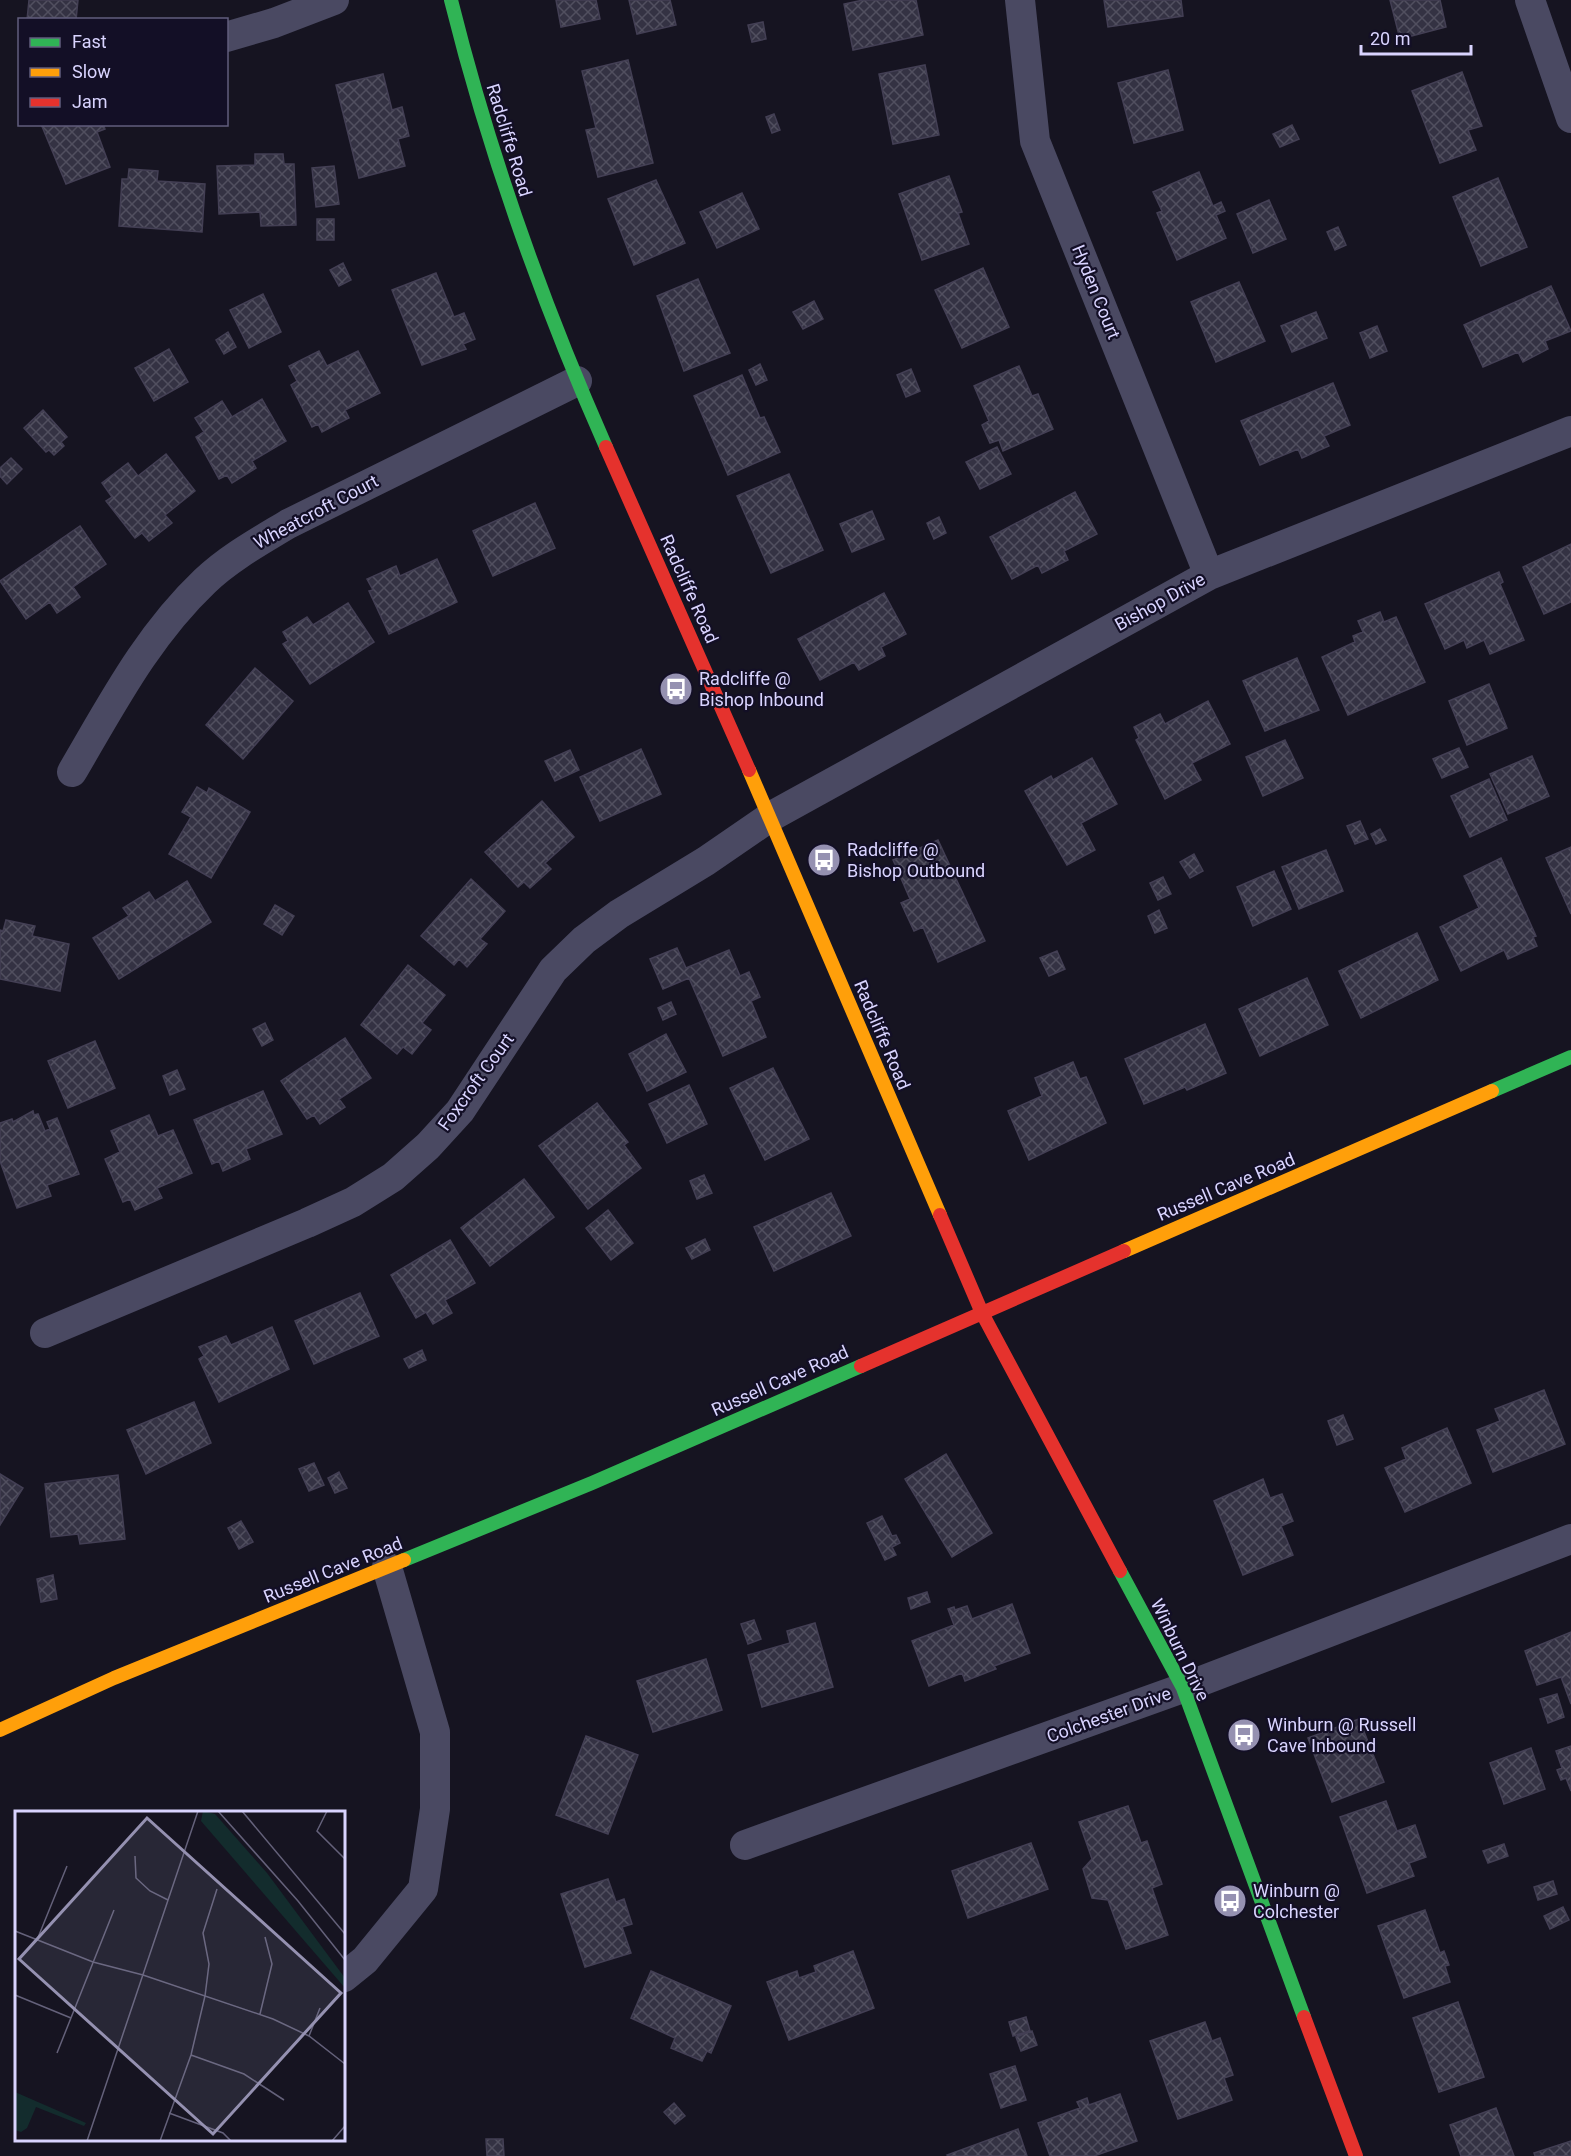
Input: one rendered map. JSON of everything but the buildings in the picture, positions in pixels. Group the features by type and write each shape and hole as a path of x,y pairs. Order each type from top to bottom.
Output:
{"street":[{"path":"228,36 274,24 334,0"},
{"name":"Radcliffe Road","path":"451,0 474,92 500,176 577,381 770,817 982,1313"},
{"name":"Hyden Court","path":"1020,0 1035,141 1209,575"},
{"path":"1530,0 1571,118"},
{"name":"Wheatcroft Court","path":"72,772 141,654 171,615 207,579 245,549 288,524 577,381"},
{"name":"Bishop Drive","path":"770,817 1209,575 1571,431"},
{"name":"Foxcroft Court","path":"45,1333 307,1223 353,1202 393,1177 428,1146 460,1111 553,970 584,940 619,914 706,861 770,817"},
{"name":"Russell Cave Road","path":"0,1730 114,1678 592,1483 1571,1057"},
{"name":"Winburn Drive","path":"982,1313 1183,1688 1352,2155"},
{"name":"Colchester Drive","path":"745,1845 1183,1688 1571,1539"},
{"path":"345,1976 365,1960 423,1889 435,1809 435,1732 387,1567"}],"traffic: fast":[{"path":"451,0 482,114 519,226 560,338 606,447"},
{"path":"1492,1091 1571,1057"},
{"path":"404,1560 592,1483 861,1366"},
{"path":"1120,1571 1183,1688 1304,2017"}],"traffic: slow":[{"path":"749,770 940,1215"},
{"path":"1124,1251 1492,1091"},
{"path":"0,1730 114,1678 404,1560"}],"traffic: jam":[{"path":"606,447 749,770"},
{"path":"940,1215 982,1313 1120,1571"},
{"path":"861,1366 1124,1251"},
{"path":"1304,2017 1356,2156"}],"place":[{"name":"Radcliffe @ Bishop Inbound","path":"676,689"},
{"name":"Radcliffe @ Bishop Outbound","path":"824,860"},
{"name":"Winburn @ Russell Cave Inbound","path":"1244,1735"},
{"name":"Winburn @ Colchester","path":"1230,1901"}]}
